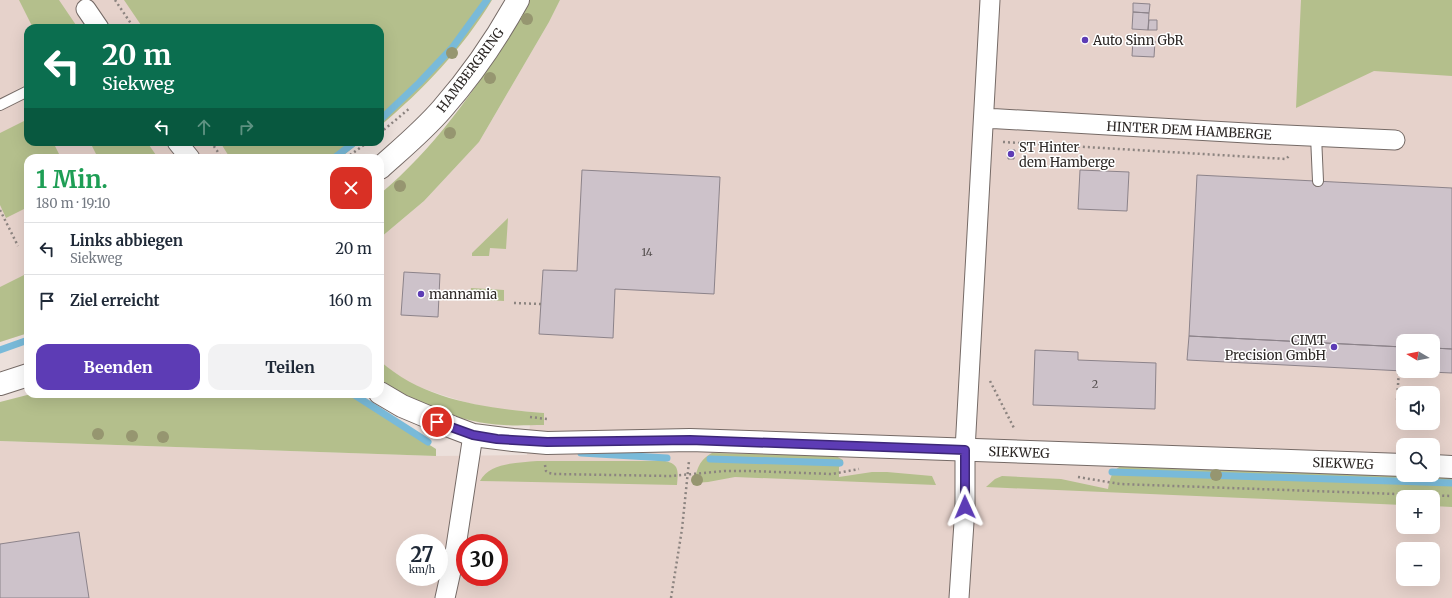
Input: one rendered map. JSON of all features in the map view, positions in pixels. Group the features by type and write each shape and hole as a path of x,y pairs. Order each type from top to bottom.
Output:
{"street":[{"name":"HAMBERGRING","path":"384,164 418,133 446,104 484,54 518,0"},
{"path":"959,598 965,507 965,450 990,0"},
{"path":"85,3 97,24"},
{"name":"HINTER DEM HAMBERGE","path":"984,118 1395,140"},
{"path":"0,384 24,376"},
{"name":"SIEKWEG","path":"384,395 423,416 473,435 497,439 547,442 690,440 1396,465"},
{"path":"445,598 455,553 473,435"},
{"path":"1440,466 1452,467"}],"lane":[{"path":"0,105 24,93"},
{"path":"1316,136 1318,181"}],"path":[{"path":"115,0 131,24"},
{"path":"384,130 411,108"},
{"path":"1003,142 1005,119"},
{"path":"352,154 362,146"},
{"path":"0,210 18,246"},
{"path":"514,302 541,304"},
{"path":"989,379 1026,452"},
{"path":"526,417 547,418 547,442"},
{"path":"672,598 687,489 690,440"}],"shaded area":[{"path":"0,0 479,0 384,27 384,24 24,24 24,146 335,146 324,154 24,154 24,334 0,342"},
{"path":"560,0 1452,0 1452,598 0,598 0,441 436,456 527,455 530,425 544,425 544,413 496,409 468,403 411,384 384,365 384,235 424,201 479,142 549,22"}],"green space":[{"path":"19,0 59,0 75,24 31,24"},
{"path":"124,0 492,0 481,18 441,68 412,98 384,122 384,24 140,24"},
{"path":"529,0 560,0 549,22 479,142 424,201 384,235 384,190 403,173 444,128 481,79 514,27"},
{"path":"1301,0 1452,0 1452,76 1374,71 1296,108"},
{"path":"24,121 24,146 55,146 59,154 24,154 24,209 6,218 0,205 0,133"},
{"path":"92,146 150,146 155,154 96,154"},
{"path":"222,146 355,146 345,154 228,154"},
{"path":"508,218 506,249 490,248 489,256 472,256 472,253"},
{"path":"24,275 24,334 0,342 0,287"},
{"path":"471,288 504,290 504,301 470,299"},
{"path":"384,364 398,375 436,394 478,405 544,413 544,425 504,425 471,420 439,411 384,383"},
{"path":"24,396 24,398 355,398 436,449 436,456 0,441 0,402"},
{"path":"712,453 836,456 843,460 843,464 839,467 839,477 872,472 887,472 932,476 936,485 735,477 694,483 699,465"},
{"path":"537,461 665,461 676,466 678,472 677,485 480,481 490,470 497,467 513,463"},
{"path":"1121,466 1396,476 1396,482 1440,482 1440,478 1452,478 1452,507 1440,506 1440,490 1396,490 1396,505 986,487 995,479 1002,476 1061,479 1108,489 1110,479 1115,470"}],"building":[{"path":"1133,3 1150,4 1149,13 1133,12"},
{"path":"1133,12 1149,13 1148,30 1132,29"},
{"path":"1149,20 1157,20 1157,30 1148,30"},
{"path":"1133,40 1155,41 1154,57 1132,56"},
{"name":"ST Hinter dem Hamberge","path":"1008,150 1015,150 1014,159 1008,159"},
{"path":"582,170 720,177 714,294 615,289 613,338 539,334 543,270 577,271"},
{"path":"1080,170 1129,172 1127,211 1078,209"},
{"path":"1197,175 1452,188 1452,349 1440,348 1440,334 1396,334 1396,347 1189,336"},
{"name":"mannamia","path":"404,272 440,274 438,317 401,315"},
{"path":"1189,336 1396,347 1396,371 1187,360"},
{"path":"1440,348 1452,349 1452,373 1440,372"},
{"path":"1035,350 1078,352 1078,360 1156,363 1155,409 1033,405"},
{"path":"79,532 89,598 0,598 0,544"}],"waterway":[{"path":"384,116 419,83 452,48 487,0"},
{"path":"339,154 350,146"},
{"path":"0,350 24,341"},
{"path":"359,398 428,442"},
{"path":"581,453 667,458"},
{"path":"710,459 840,463"},
{"path":"1112,472 1452,483"}],"place":[{"name":"Auto Sinn GbR","path":"1085,40"},
{"name":"ST Hinter dem Hamberge","path":"1011,154"},
{"name":"mannamia","path":"421,294"},
{"name":"CIMT Precision GmbH","path":"1334,347"}],"route":[{"path":"437,422 473,435 497,439 547,442 690,440 965,450 965,507"}]}
